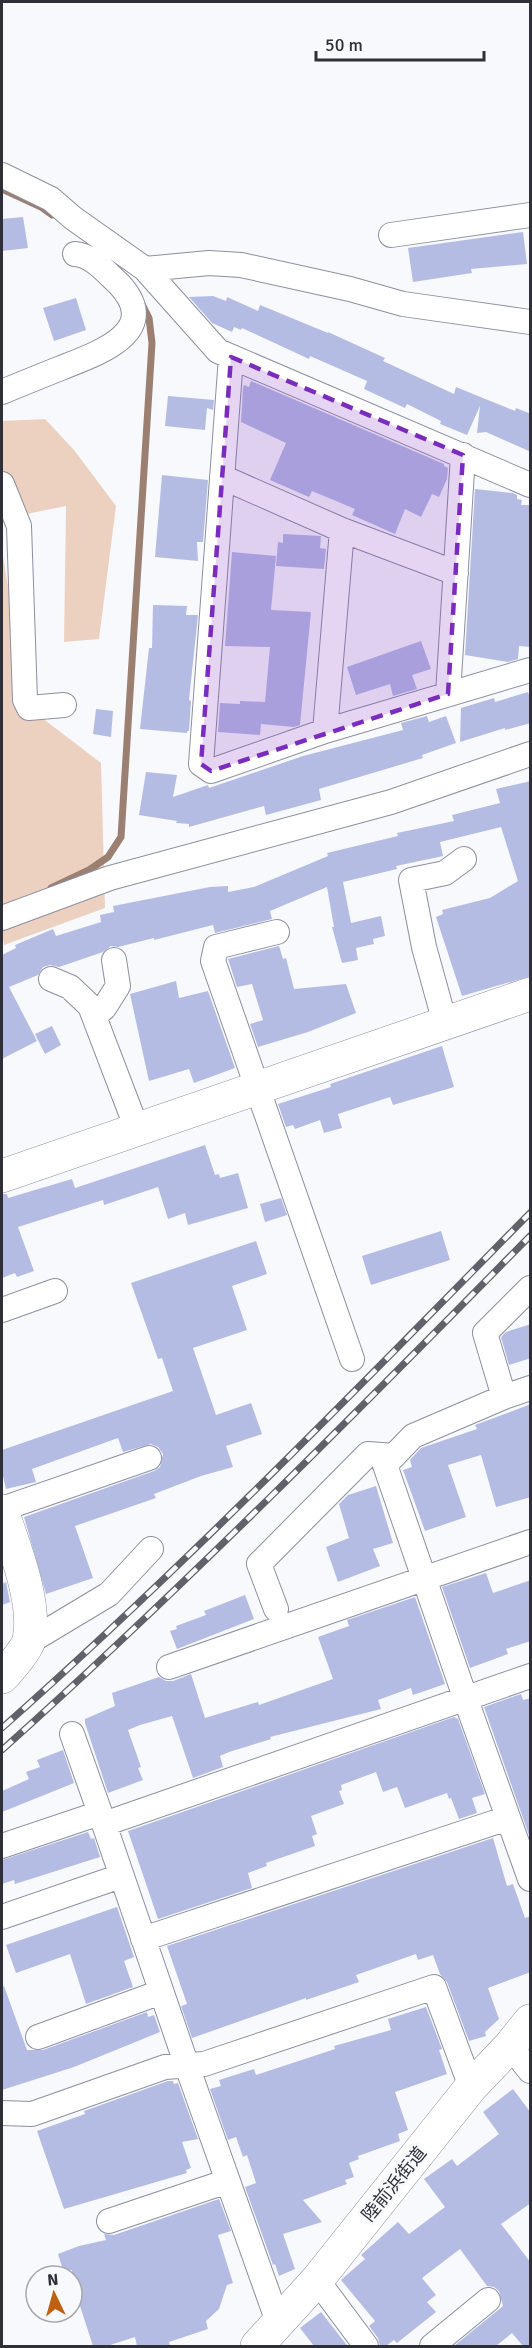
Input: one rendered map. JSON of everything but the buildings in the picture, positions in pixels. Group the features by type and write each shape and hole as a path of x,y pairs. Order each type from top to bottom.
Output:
{"street":[{"path":"2,175 51,199 73,218 145,269 218,351 531,485"},
{"path":"391,236 531,215"},
{"path":"2,392 104,351 122,338 131,324 132,309 126,292 86,255 75,254"},
{"path":"145,269 209,263 241,266 350,289 403,304 531,322"},
{"path":"132,309 167,293"},
{"path":"231,357 201,764 211,771 325,731 531,669"},
{"path":"448,694 463,455"},
{"path":"222,477 342,530 456,573"},
{"path":"2,484 20,526 25,700 29,708 64,705"},
{"path":"325,731 342,530"},
{"path":"2,918 110,878 391,802 531,754"},
{"path":"445,1023 424,946 411,880 445,873 464,860"},
{"path":"277,932 216,947 213,961 352,1359"},
{"path":"94,1016 104,1008 118,986 114,960"},
{"path":"51,979 70,987 90,1006 137,1130"},
{"path":"2,1176 531,994"},
{"path":"504,1397 485,1333 531,1288"},
{"path":"2,1310 55,1291"},
{"path":"531,1388 504,1397 413,1436 386,1465 466,1700 531,1880"},
{"path":"276,1609 259,1564 368,1454 394,1456"},
{"path":"29,1642 30,1611 11,1569 2,1510 149,1458"},
{"path":"169,1667 531,1542"},
{"path":"2,1677 29,1642 109,1594 151,1549"},
{"path":"2,1846 102,1818 466,1700 531,1676"},
{"path":"72,1734 278,2322"},
{"path":"143,1939 508,1818"},
{"path":"2,1917 121,1876"},
{"path":"2,2113 32,2114 165,2067 204,2064 434,1987 471,2087"},
{"path":"38,2037 161,1992"},
{"name":"陸前浜街道","path":"257,2346 317,2280 471,2087 531,2021"},
{"path":"510,2046 531,2072"},
{"path":"110,2221 228,2181"},
{"path":"317,2280 366,2346"},
{"path":"432,2346 488,2300"}],"highlighted area":[{"path":"231,357 463,455 448,694 211,771 201,764"}],"shaded area":[{"path":"45,419 74,450 116,506 99,639 64,642 66,506 2,519 2,421"},
{"path":"2,551 29,708 101,763 105,908 4,945 2,933"}],"waterway":[{"path":"2,189 41,207 52,215"},
{"path":"51,888 89,870 108,857 121,837 152,343 149,318 142,304"}],"railway":[{"path":"2,1728 205,1540 530,1213"},
{"path":"2,1750 204,1561 336,1432 530,1236"}]}
